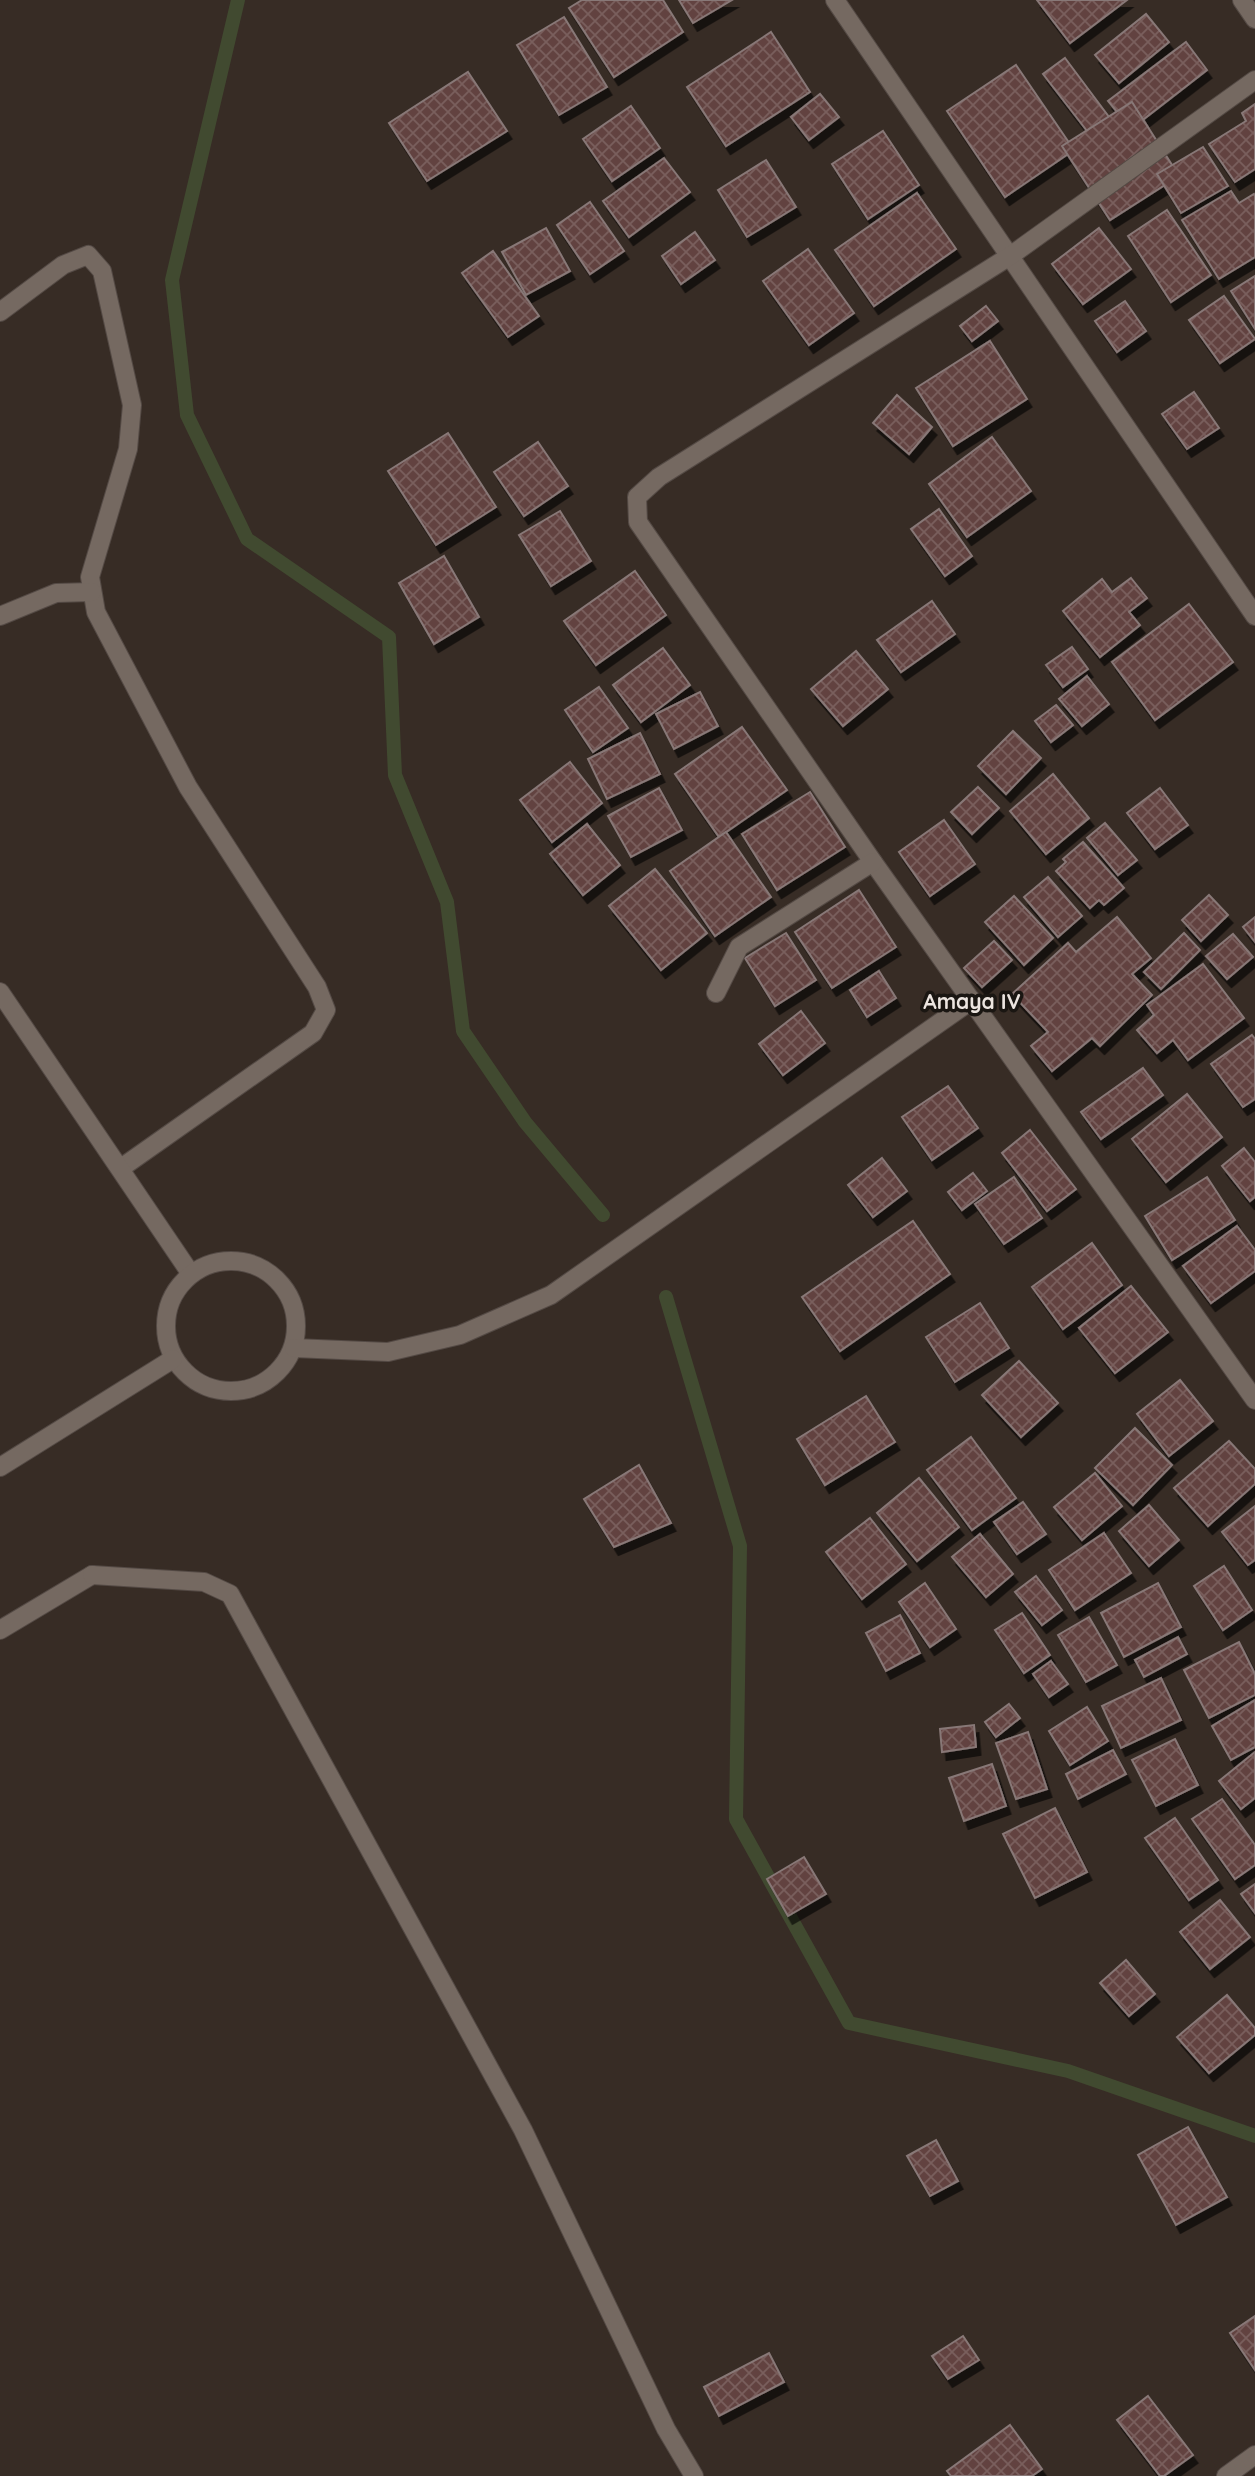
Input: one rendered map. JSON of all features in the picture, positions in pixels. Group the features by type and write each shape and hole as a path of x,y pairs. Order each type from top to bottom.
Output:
{"street":[{"path":"835,0 1255,616"},
{"path":"1242,0 1255,19"},
{"path":"1255,80 1010,256 659,477 637,497 638,522 873,862 1255,1400"},
{"path":"0,312 64,265 88,255 102,271 132,405 128,449 90,578 96,612 188,787 317,987 326,1010 313,1033 121,1168"},
{"path":"0,616 56,593 92,592"},
{"path":"716,993 739,947 873,862"},
{"path":"0,992 191,1275"},
{"path":"294,1348 388,1352 460,1335 551,1295 972,1000"},
{"path":"226,1261 245,1262 278,1279 289,1294 296,1312 294,1348 284,1365 256,1388 237,1392 218,1391 185,1374 173,1359 165,1323 169,1304 178,1288 191,1275 207,1265 226,1261"},
{"path":"0,1467 173,1359"},
{"path":"0,1630 92,1575 204,1582 230,1594 523,2130 666,2429 694,2476"},
{"path":"1226,2476 1255,2455"}],"building":[{"path":"582,0 663,0 683,32 614,77 569,8"},
{"path":"679,0 732,0 693,23"},
{"path":"1037,0 1127,0 1070,43"},
{"path":"1146,14 1169,42 1119,83 1095,55"},
{"path":"564,17 607,87 559,115 517,45"},
{"path":"771,32 810,92 726,146 687,87"},
{"path":"1186,42 1207,70 1131,129 1108,101"},
{"path":"1065,58 1115,125 1094,140 1043,74"},
{"path":"1016,65 1074,150 1005,197 947,111"},
{"path":"468,72 507,131 427,181 389,123"},
{"path":"820,94 839,117 809,140 791,117"},
{"path":"1132,102 1179,176 1110,220 1062,146"},
{"path":"1255,104 1255,169 1235,182 1209,144 1246,121 1242,113"},
{"path":"631,106 660,148 612,181 583,139"},
{"path":"883,131 919,185 868,219 832,164"},
{"path":"1203,147 1228,186 1181,213 1157,174"},
{"path":"664,158 690,192 629,237 603,201"},
{"path":"766,160 796,207 747,237 718,190"},
{"path":"1231,191 1239,203 1254,194 1255,196 1255,257 1219,279 1182,220"},
{"path":"917,193 956,249 874,306 835,250"},
{"path":"590,202 624,251 590,274 557,225"},
{"path":"1167,210 1211,275 1171,302 1128,236"},
{"path":"546,228 570,271 526,295 502,252"},
{"path":"1099,228 1131,269 1083,304 1052,264"},
{"path":"695,232 715,260 681,284 662,256"},
{"path":"808,249 854,313 809,345 763,281"},
{"path":"493,251 539,316 508,337 462,273"},
{"path":"1255,276 1255,329 1231,291"},
{"path":"1224,296 1255,339 1220,363 1189,320"},
{"path":"1125,301 1146,331 1117,352 1095,321"},
{"path":"986,306 998,321 972,341 960,326"},
{"path":"990,341 1027,399 953,446 916,388"},
{"path":"1194,392 1219,428 1187,449 1162,414"},
{"path":"897,395 932,427 909,454 873,423"},
{"path":"448,433 496,507 436,545 388,471"},
{"path":"992,437 1031,491 967,537 929,484"},
{"path":"538,442 568,486 524,516 494,472"},
{"path":"939,509 972,556 945,576 911,529"},
{"path":"560,511 591,561 551,586 519,535"},
{"path":"444,556 479,617 434,644 399,583"},
{"path":"635,571 666,615 596,665 564,621"},
{"path":"1131,578 1147,598 1129,612 1140,625 1100,657 1063,611 1102,579 1112,592"},
{"path":"932,601 955,634 901,672 877,640"},
{"path":"1189,604 1233,662 1155,720 1112,662"},
{"path":"1072,647 1088,669 1063,687 1046,665"},
{"path":"663,648 690,685 641,722 613,685"},
{"path":"856,651 888,689 843,726 811,689"},
{"path":"1087,676 1109,704 1082,726 1059,699"},
{"path":"599,687 628,728 593,752 565,710"},
{"path":"700,692 718,726 674,749 656,714"},
{"path":"1056,705 1073,725 1051,742 1035,721"},
{"path":"742,727 787,790 719,837 675,774"},
{"path":"1013,731 1041,758 1006,794 978,766"},
{"path":"640,733 660,774 607,799 588,759"},
{"path":"570,762 602,803 552,842 520,800"},
{"path":"1053,774 1089,818 1046,854 1010,811"},
{"path":"978,787 999,808 972,834 951,812"},
{"path":"659,788 682,830 631,857 608,816"},
{"path":"1160,788 1188,825 1155,849 1127,813"},
{"path":"810,792 845,847 777,890 742,834"},
{"path":"944,820 975,864 930,896 899,852"},
{"path":"1105,823 1137,860 1118,875 1087,838"},
{"path":"587,824 620,865 583,895 550,854"},
{"path":"726,832 771,897 715,936 670,871"},
{"path":"1083,842 1124,888 1104,905 1099,900 1090,908 1056,871 1066,862 1063,859"},
{"path":"655,869 707,933 661,970 609,906"},
{"path":"1048,877 1082,916 1058,937 1024,897"},
{"path":"859,890 896,947 832,988 795,932"},
{"path":"1209,895 1228,915 1201,941 1182,920"},
{"path":"1014,896 1053,938 1024,965 985,922"},
{"path":"1117,917 1151,958 1132,974 1152,995 1100,1046 1092,1038 1052,1071 1031,1046 1048,1032 1012,994 1068,943 1076,952"},
{"path":"1255,917 1255,942 1243,927"},
{"path":"786,933 816,980 775,1006 745,958"},
{"path":"1184,933 1200,950 1161,989 1144,972"},
{"path":"1233,934 1253,957 1227,979 1206,956"},
{"path":"994,941 1012,960 982,987 964,968"},
{"path":"1203,964 1244,1018 1188,1060 1173,1040 1157,1053 1137,1030 1154,1015 1147,1005"},
{"path":"879,971 896,998 867,1017 850,990"},
{"path":"801,1011 825,1043 783,1075 759,1044"},
{"path":"1252,1035 1255,1039 1255,1099 1243,1107 1211,1064"},
{"path":"1143,1068 1163,1095 1101,1139 1081,1112"},
{"path":"948,1086 978,1128 932,1160 902,1117"},
{"path":"1187,1094 1222,1137 1166,1182 1132,1139"},
{"path":"1030,1130 1076,1189 1047,1211 1002,1153"},
{"path":"1244,1148 1255,1162 1255,1197 1250,1201 1222,1166"},
{"path":"882,1158 907,1191 873,1217 848,1185"},
{"path":"973,1173 987,1191 962,1210 948,1192"},
{"path":"1014,1177 1042,1218 1004,1244 975,1204"},
{"path":"1207,1177 1235,1220 1172,1260 1145,1216"},
{"path":"913,1221 950,1274 840,1351 802,1297"},
{"path":"1237,1226 1255,1250 1255,1271 1211,1303 1183,1266"},
{"path":"1092,1243 1122,1285 1063,1329 1032,1287"},
{"path":"1131,1286 1168,1332 1115,1373 1079,1328"},
{"path":"980,1303 1009,1348 955,1382 926,1337"},
{"path":"1019,1361 1058,1403 1021,1437 982,1395"},
{"path":"1180,1380 1213,1421 1169,1456 1137,1414"},
{"path":"866,1396 895,1442 825,1485 797,1439"},
{"path":"1135,1428 1172,1465 1133,1505 1095,1468"},
{"path":"971,1437 1016,1498 972,1530 927,1470"},
{"path":"1229,1441 1255,1469 1255,1484 1208,1526 1174,1488"},
{"path":"639,1465 671,1523 614,1547 584,1499"},
{"path":"1095,1473 1122,1506 1082,1540 1054,1507"},
{"path":"919,1478 959,1527 917,1561 877,1513"},
{"path":"1023,1502 1046,1534 1017,1554 994,1522"},
{"path":"1149,1505 1179,1540 1149,1566 1119,1531"},
{"path":"1255,1506 1255,1560 1248,1565 1222,1532"},
{"path":"870,1518 906,1564 862,1599 826,1552"},
{"path":"1104,1533 1131,1573 1075,1610 1049,1570"},
{"path":"980,1534 1013,1574 986,1597 952,1557"},
{"path":"1224,1566 1252,1610 1223,1630 1194,1586"},
{"path":"1036,1576 1062,1610 1042,1625 1015,1592"},
{"path":"925,1583 956,1629 930,1647 899,1602"},
{"path":"1158,1583 1181,1627 1124,1657 1101,1613"},
{"path":"1022,1613 1050,1655 1024,1673 995,1630"},
{"path":"900,1615 920,1653 886,1671 866,1633"},
{"path":"1089,1617 1117,1665 1086,1682 1058,1635"},
{"path":"1178,1637 1187,1654 1144,1677 1135,1660"},
{"path":"1239,1642 1255,1674 1255,1695 1209,1718 1184,1670"},
{"path":"1051,1661 1068,1684 1049,1697 1033,1674"},
{"path":"1161,1678 1181,1720 1121,1748 1102,1706"},
{"path":"1255,1700 1255,1747 1231,1760 1212,1726"},
{"path":"1009,1704 1020,1718 996,1737 985,1722"},
{"path":"1087,1707 1108,1741 1070,1765 1049,1731"},
{"path":"974,1725 976,1747 942,1752 940,1729"},
{"path":"1028,1732 1047,1789 1016,1799 996,1743"},
{"path":"1175,1739 1198,1785 1156,1806 1132,1760"},
{"path":"1113,1750 1126,1774 1078,1799 1066,1774"},
{"path":"1255,1752 1255,1798 1241,1809 1219,1781"},
{"path":"992,1764 1006,1806 964,1821 949,1778"},
{"path":"1222,1799 1255,1845 1255,1865 1235,1879 1192,1819"},
{"path":"1055,1808 1087,1872 1035,1898 1003,1834"},
{"path":"1175,1818 1218,1880 1189,1900 1145,1838"},
{"path":"804,1857 826,1894 788,1916 767,1879"},
{"path":"1255,1884 1255,1913 1241,1894"},
{"path":"1220,1900 1250,1937 1210,1969 1180,1932"},
{"path":"1126,1960 1155,1994 1129,2016 1100,1983"},
{"path":"1227,1995 1255,2028 1255,2035 1209,2073 1177,2037"},
{"path":"1188,2127 1227,2197 1176,2225 1138,2155"},
{"path":"936,2140 958,2181 930,2196 907,2156"},
{"path":"1255,2316 1255,2370 1230,2333"},
{"path":"963,2336 979,2360 948,2379 932,2356"},
{"path":"769,2353 784,2382 719,2416 704,2387"},
{"path":"1148,2396 1193,2455 1164,2476 1160,2476 1117,2420"},
{"path":"1010,2425 1042,2469 1032,2476 951,2476 947,2471"}],"waterway":[{"path":"238,0 172,280 187,415 247,539 389,637 395,775 447,902 463,1031 525,1122 603,1215"},
{"path":"666,1297 740,1546 736,1819 849,2023 1068,2071 1255,2136"}],"district":[{"name":"Amaya IV","path":"972,1002"}]}
